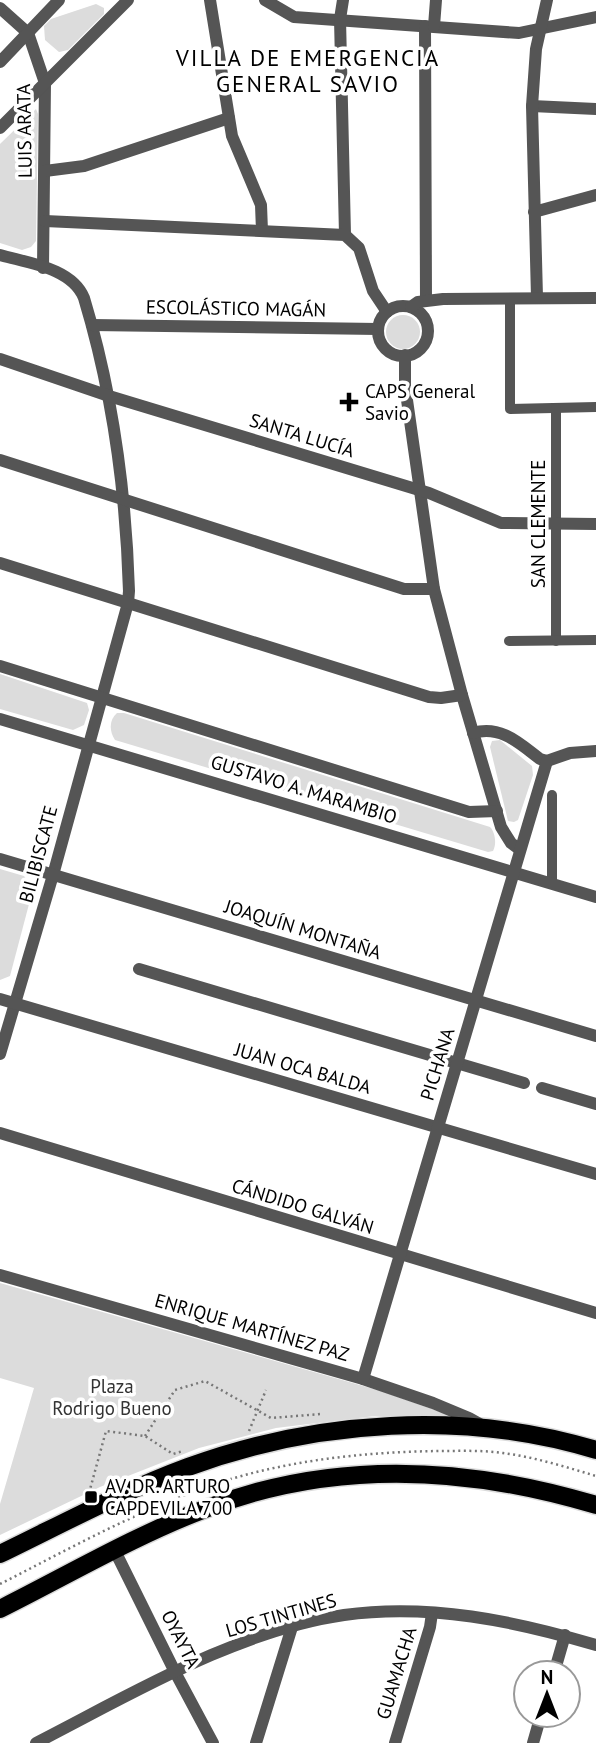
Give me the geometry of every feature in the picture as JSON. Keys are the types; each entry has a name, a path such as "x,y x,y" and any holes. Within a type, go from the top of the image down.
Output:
{"main road":[{"path":"0,1554 141,1486 248,1448 275,1443 397,1426 488,1429 538,1435 596,1450"},
{"path":"0,1609 206,1508 293,1483 339,1476 427,1473 466,1476 538,1488 596,1505"}],"street":[{"path":"0,62 59,0"},
{"path":"0,128 128,0"},
{"path":"210,0 229,118 238,152 261,205 262,231"},
{"path":"265,0 294,17 519,33 596,17"},
{"path":"342,0 340,19 345,235"},
{"path":"426,300 430,26 436,0"},
{"path":"537,298 531,106 536,49 547,0"},
{"name":"LUIS ARATA","path":"0,8 28,33 45,83 43,268"},
{"path":"531,106 596,108"},
{"path":"45,171 83,166 229,118"},
{"path":"534,212 596,195"},
{"path":"45,220 345,235 359,248 373,291 387,312"},
{"name":"BILIBISCATE","path":"0,255 43,268 73,280 80,287 109,396 124,498 129,579 128,603 0,1054"},
{"path":"443,299 432,316 423,347 417,352 393,354 381,343 378,329 387,312 395,307 411,307 426,300 443,299 510,298 596,298"},
{"path":"510,298 510,409 596,407"},
{"path":"411,307 424,317 428,332"},
{"name":"ESCOLÁSTICO MAGÁN","path":"92,325 378,329"},
{"path":"405,355 405,386 434,589 503,834 519,849"},
{"name":"SANTA LUCÍA","path":"0,359 109,396 419,491 500,523 596,524"},
{"name":"SAN CLEMENTE","path":"556,408 556,641"},
{"path":"0,460 404,589 434,589"},
{"path":"0,564 429,696 441,698 462,695"},
{"path":"509,641 596,640"},
{"path":"0,666 469,813 497,811"},
{"name":"GUSTAVO A. MARAMBIO","path":"0,719 596,897"},
{"path":"473,733 498,731 547,761 570,753 596,751"},
{"name":"PICHANA","path":"363,1379 547,761"},
{"path":"552,795 552,884"},
{"name":"JOAQUÍN MONTAÑA","path":"0,859 596,1036"},
{"path":"139,969 524,1083"},
{"name":"JUAN OCA BALDA","path":"0,999 596,1174"},
{"path":"542,1088 596,1104"},
{"name":"CÁNDIDO GALVÁN","path":"0,1133 400,1256 596,1313"},
{"name":"ENRIQUE MARTÍNEZ PAZ","path":"0,1275 363,1379 469,1418 488,1429"},
{"name":"OYAYTA","path":"116,1550 175,1672 214,1743"},
{"name":"LOS TINTINES","path":"36,1743 175,1672 263,1636 342,1615 432,1613 469,1616 565,1635 596,1645"},
{"name":"GUAMACHA","path":"395,1743 430,1628 432,1613"},
{"path":"256,1743 292,1628"},
{"path":"558,1659 565,1635"}],"path":[{"path":"145,1436 174,1390 205,1381 271,1419 321,1414"},
{"path":"249,1432 266,1390"},
{"path":"93,1510 88,1500 89,1485 106,1431 145,1436 173,1454 185,1450"}],"green space":[{"path":"96,4 104,8 104,14 68,50 59,52 45,40 44,26 51,19"},
{"path":"36,109 36,241 31,247 22,250 0,243 0,144"},
{"path":"403,315 415,320 420,332 415,344 403,349 391,344 386,332 391,320"},
{"path":"0,674 87,703 89,710 84,725 73,730 0,709"},
{"path":"117,713 490,827 495,838 493,851 488,852 115,740 111,726"},
{"path":"500,740 532,766 533,775 518,820 514,822 508,821 490,747 492,741"},
{"path":"0,869 24,876 33,889 10,976 0,980"},
{"name":"Plaza Rodrigo Bueno","path":"0,1283 381,1391 460,1419 375,1416 276,1428 199,1448 100,1487 0,1535 0,1504 34,1388 0,1378"}],"place":[{"name":"CAPS General Savio","path":"349,402"},
{"name":"AV. DR. ARTURO CAPDEVILA 700","path":"91,1497"}],"district":[{"name":"VILLA DE EMERGENCIA GENERAL SAVIO","path":"308,70"}]}
